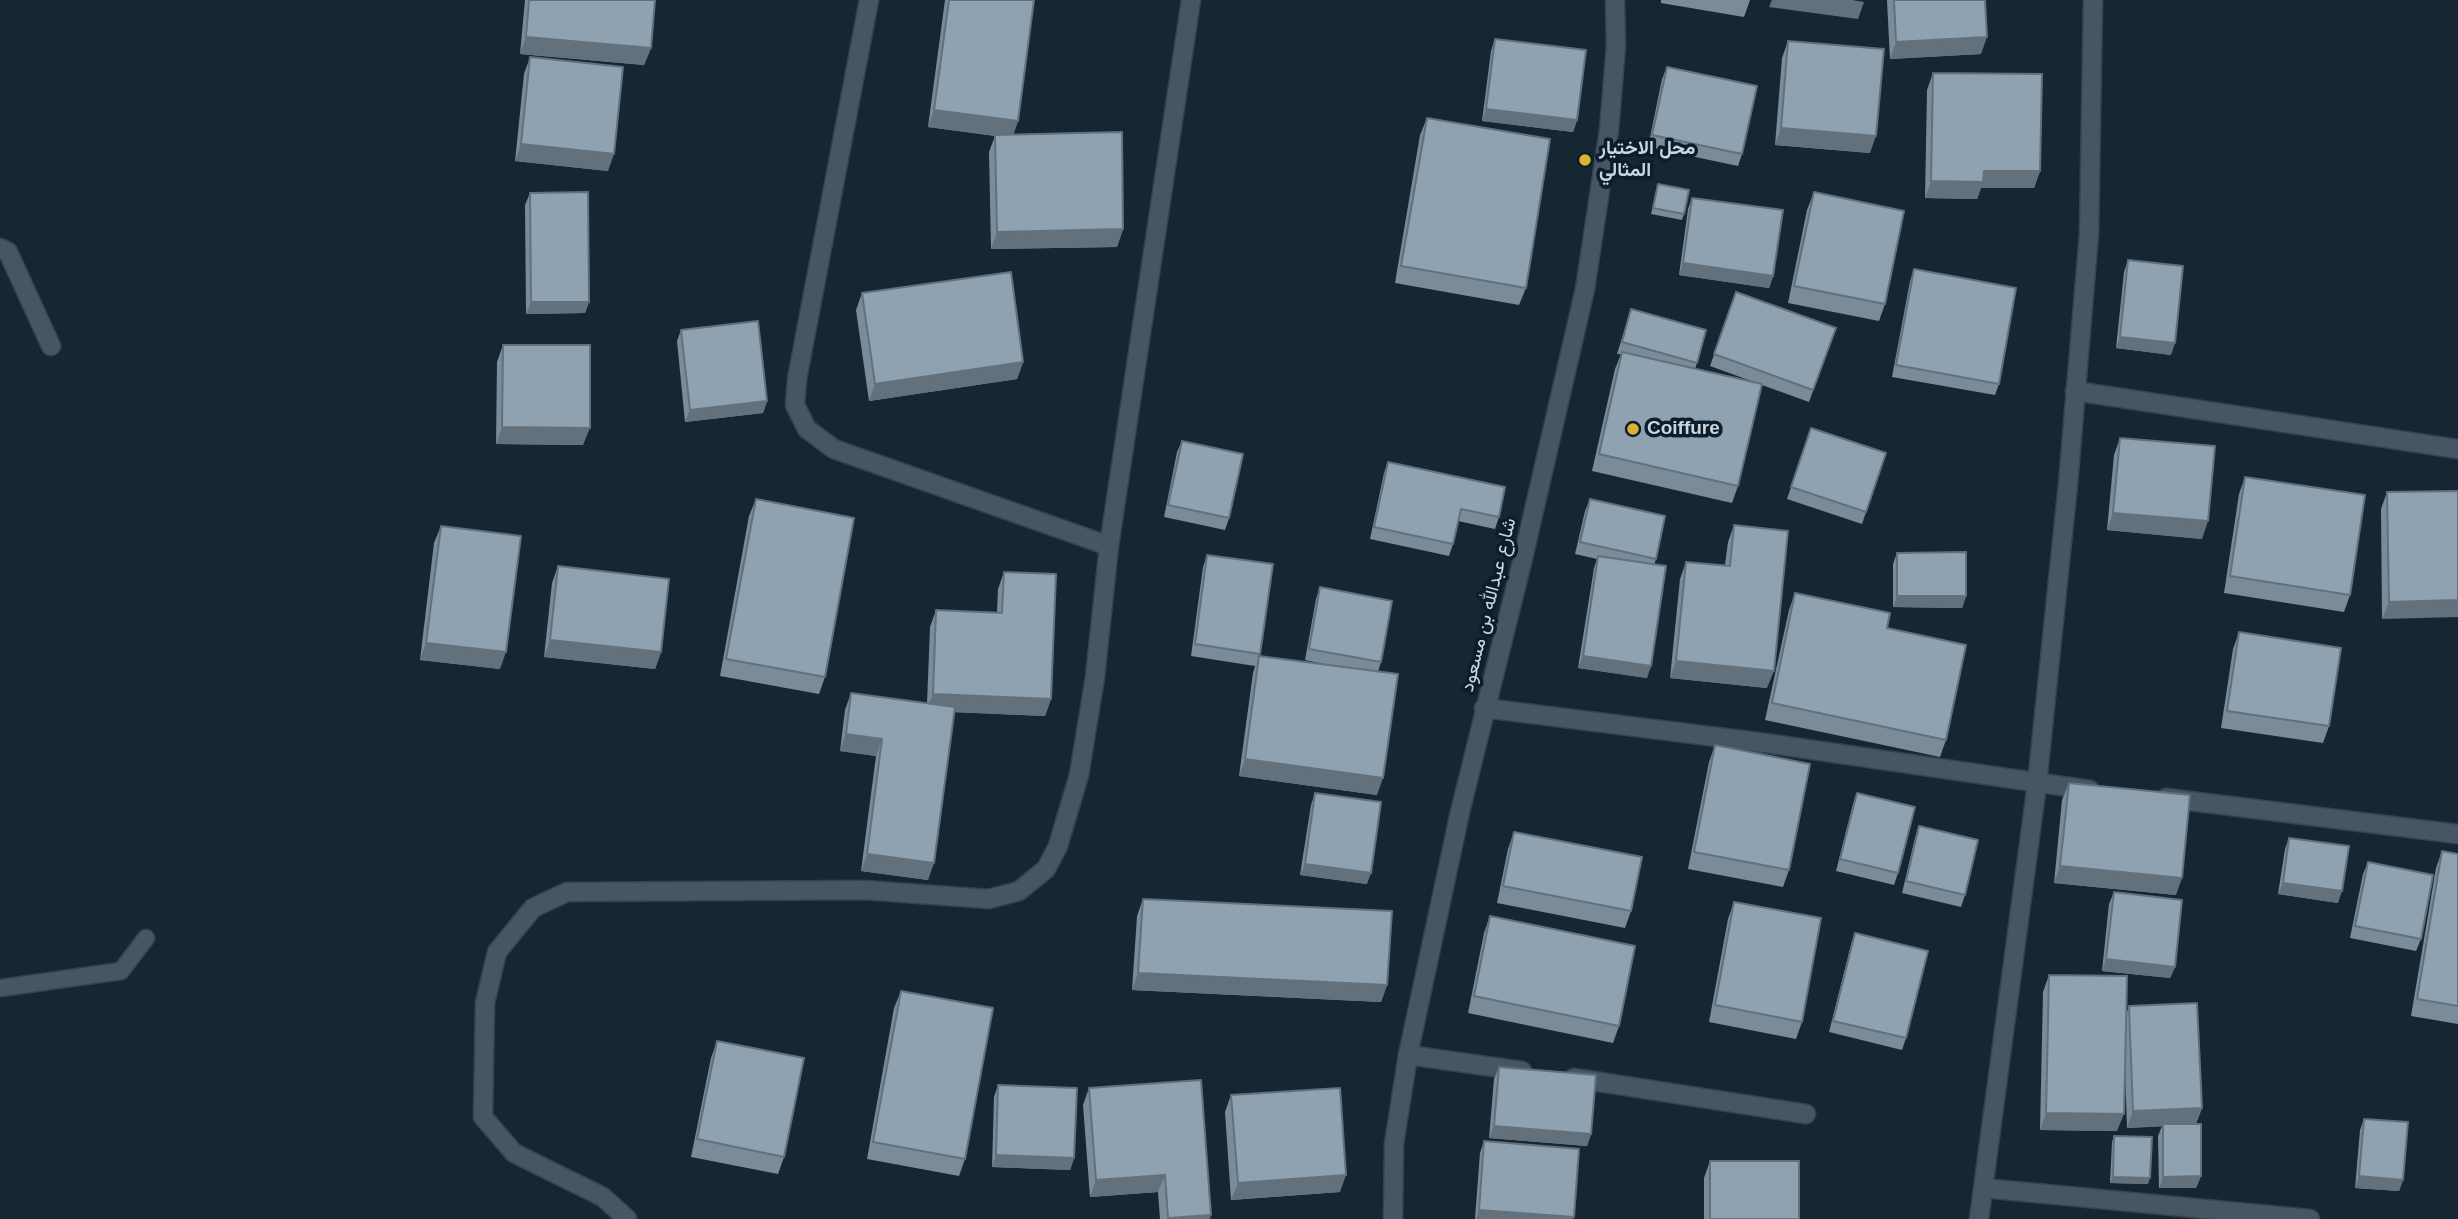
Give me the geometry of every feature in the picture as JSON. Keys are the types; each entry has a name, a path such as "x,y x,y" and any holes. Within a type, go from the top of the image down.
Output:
{"street":[{"path":"869,0 797,379 795,405 807,429 834,449 1109,546"},
{"path":"627,1219 603,1197 514,1153 483,1117 485,1003 497,952 533,908 567,892 864,890 989,899 1019,891 1046,869 1058,846 1079,775 1095,677 1109,546 1191,0"},
{"name":"شارع عبدالله بن مسعود","path":"1392,1219 1394,1144 1408,1055 1484,708 1523,558 1585,289 1609,130 1616,46 1615,0"},
{"path":"1979,1219 2037,784 2075,391 2089,234 2093,0"},
{"path":"0,248 8,252 51,346"},
{"path":"2075,391 2458,449"},
{"path":"1484,708 1765,743 2105,792"},
{"path":"2146,796 2458,834"},
{"path":"1408,1055 1806,1114"},
{"path":"1983,1188 2310,1219"}],"lane":[{"path":"0,988 121,971 146,938"}],"building":[{"path":"529,0 655,0 651,48 526,37"},
{"path":"949,0 1034,0 1018,121 934,110"},
{"path":"1894,0 1985,0 1987,37 1896,42"},
{"path":"1495,39 1586,50 1577,120 1486,109"},
{"path":"1788,41 1884,49 1876,136 1781,128"},
{"path":"530,57 623,67 614,154 521,144"},
{"path":"1667,67 1757,86 1742,154 1652,135"},
{"path":"1933,73 2042,74 2040,171 1984,171 1983,182 1931,181"},
{"path":"1427,118 1550,139 1526,288 1401,266"},
{"path":"1122,132 1123,229 997,232 995,135"},
{"path":"1658,184 1689,190 1684,214 1653,208"},
{"path":"588,192 589,302 531,302 530,193"},
{"path":"1814,192 1904,211 1885,304 1794,286"},
{"path":"1692,198 1783,210 1773,276 1683,263"},
{"path":"2128,260 2183,266 2175,343 2120,337"},
{"path":"1914,269 2016,288 1999,384 1896,365"},
{"path":"1011,272 1023,362 875,384 862,293"},
{"path":"1736,292 1836,328 1813,390 1714,354"},
{"path":"1631,309 1706,330 1697,363 1622,342"},
{"path":"758,321 767,401 690,410 681,330"},
{"path":"503,345 590,345 590,428 502,427"},
{"path":"1622,352 1762,384 1738,486 1599,454"},
{"path":"1811,428 1886,453 1866,512 1791,487"},
{"path":"2120,438 2215,446 2208,521 2113,513"},
{"path":"1182,441 1243,454 1229,518 1168,505"},
{"path":"1388,462 1505,487 1499,517 1461,509 1453,544 1374,527"},
{"path":"2245,477 2365,495 2350,595 2230,576"},
{"path":"2458,491 2458,600 2389,602 2387,492"},
{"path":"756,499 854,518 825,677 726,659"},
{"path":"1590,499 1665,516 1656,559 1580,542"},
{"path":"1734,525 1788,531 1774,671 1676,661 1686,562 1730,566"},
{"path":"441,526 521,536 506,652 426,643"},
{"path":"1966,552 1966,596 1897,596 1897,553"},
{"path":"1207,555 1273,564 1260,654 1195,644"},
{"path":"1598,556 1666,566 1651,666 1583,656"},
{"path":"558,566 669,579 661,652 550,640"},
{"path":"1004,572 1056,574 1051,699 933,694 936,610 1002,613"},
{"path":"1320,587 1392,601 1381,662 1309,649"},
{"path":"1795,593 1890,613 1887,628 1966,645 1946,740 1772,703"},
{"path":"2239,632 2341,648 2329,726 2227,711"},
{"path":"1259,656 1398,674 1383,778 1245,759"},
{"path":"851,693 955,707 934,863 867,854 882,739 846,734"},
{"path":"1715,745 1810,764 1789,870 1694,852"},
{"path":"2069,783 2190,795 2182,878 2060,866"},
{"path":"1315,793 1381,802 1371,873 1305,864"},
{"path":"1857,793 1915,807 1898,873 1840,859"},
{"path":"1919,826 1978,840 1965,895 1906,881"},
{"path":"1514,832 1642,857 1631,911 1503,886"},
{"path":"2289,838 2349,846 2342,891 2283,883"},
{"path":"2442,851 2458,854 2458,1006 2417,999"},
{"path":"2368,862 2433,875 2421,939 2355,926"},
{"path":"2114,892 2182,900 2175,967 2106,959"},
{"path":"1143,899 1392,911 1387,985 1138,973"},
{"path":"1734,902 1821,918 1802,1022 1715,1005"},
{"path":"1490,916 1635,946 1619,1026 1474,996"},
{"path":"1855,933 1928,951 1906,1038 1833,1021"},
{"path":"2049,975 2127,976 2124,1114 2046,1113"},
{"path":"901,991 993,1008 965,1159 873,1142"},
{"path":"2197,1003 2202,1108 2133,1111 2129,1006"},
{"path":"717,1041 804,1058 784,1157 697,1139"},
{"path":"1499,1067 1596,1075 1591,1134 1494,1126"},
{"path":"1201,1080 1211,1215 1168,1218 1165,1175 1096,1180 1089,1088"},
{"path":"998,1085 1077,1088 1074,1158 996,1155"},
{"path":"1340,1088 1346,1175 1238,1183 1231,1095"},
{"path":"2364,1119 2408,1122 2403,1180 2359,1176"},
{"path":"2163,1124 2201,1124 2201,1176 2163,1177"},
{"path":"2114,1136 2152,1137 2150,1178 2113,1177"},
{"path":"1484,1141 1579,1149 1574,1217 1479,1210"},
{"path":"1710,1161 1799,1161 1799,1219 1710,1219"}],"place":[{"name":"محل الاختيار المثالي","path":"1585,160"},
{"name":"Coiffure","path":"1633,429"}]}
